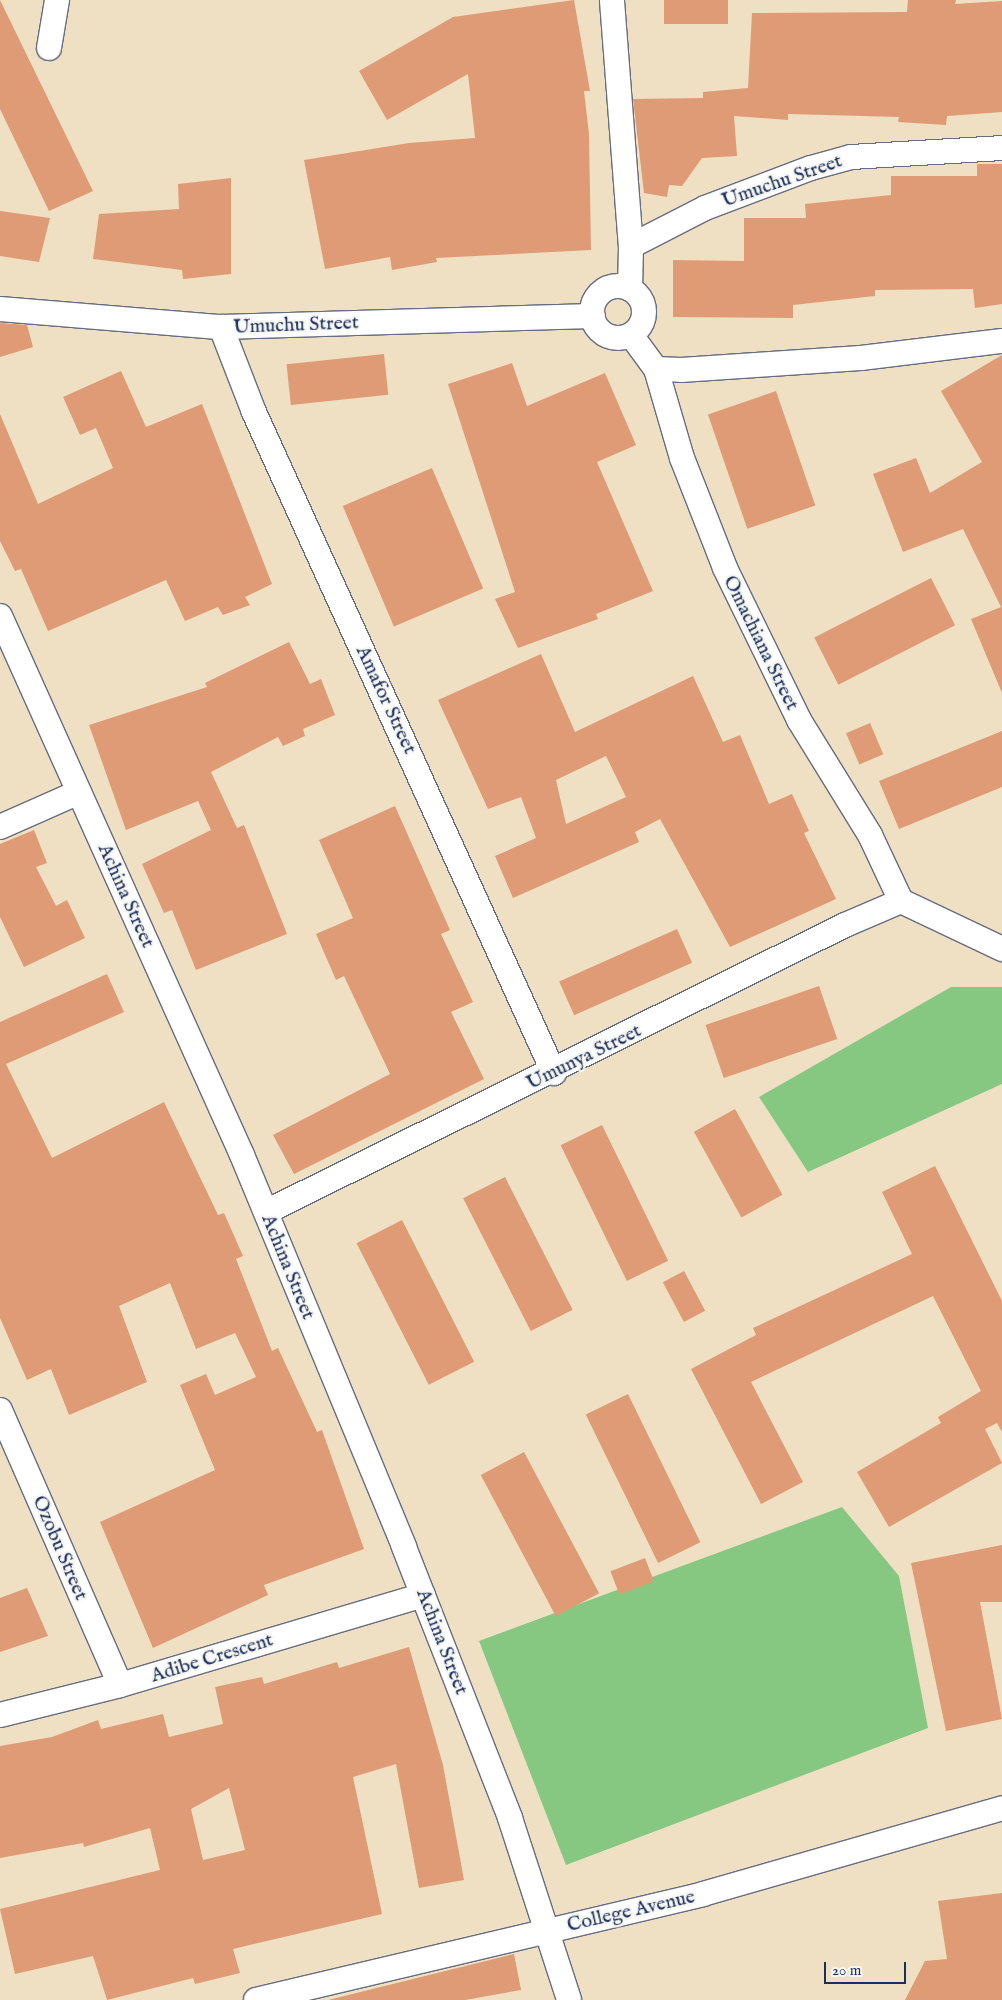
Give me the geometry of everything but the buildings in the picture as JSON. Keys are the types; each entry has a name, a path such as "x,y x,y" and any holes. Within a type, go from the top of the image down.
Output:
{"street":[{"path":"49,48 57,0"},
{"path":"612,1 631,246 630,289"},
{"name":"Umuchu Street","path":"631,246 705,208 811,168 851,157 1002,148"},
{"path":"615,286 630,289 641,299 644,314 631,335 618,338 604,334 593,316 601,293 615,286"},
{"name":"Umuchu Street","path":"0,309 221,327 593,316"},
{"name":"Amafor Street","path":"221,327 254,412 554,1073"},
{"path":"631,335 656,368 714,370 1002,341"},
{"name":"Omachiana Street","path":"656,368 682,458 725,568 799,720 870,835 901,901"},
{"name":"Achina Street","path":"0,616 266,1212 423,1595 510,1818 568,2000"},
{"path":"0,827 79,792"},
{"path":"901,901 1002,949"},
{"name":"Umunya Street","path":"266,1212 554,1073 844,925 901,901"},
{"name":"Ozobu Street","path":"0,1410 120,1685"},
{"name":"Adibe Crescent","path":"0,1715 120,1685 423,1595"},
{"name":"College Avenue","path":"256,2000 703,1894 1002,1808"}],"green space":[{"path":"951,987 1002,987 1002,1084 808,1172 759,1097"},
{"path":"842,1507 899,1576 928,1728 566,1865 479,1641"}]}
